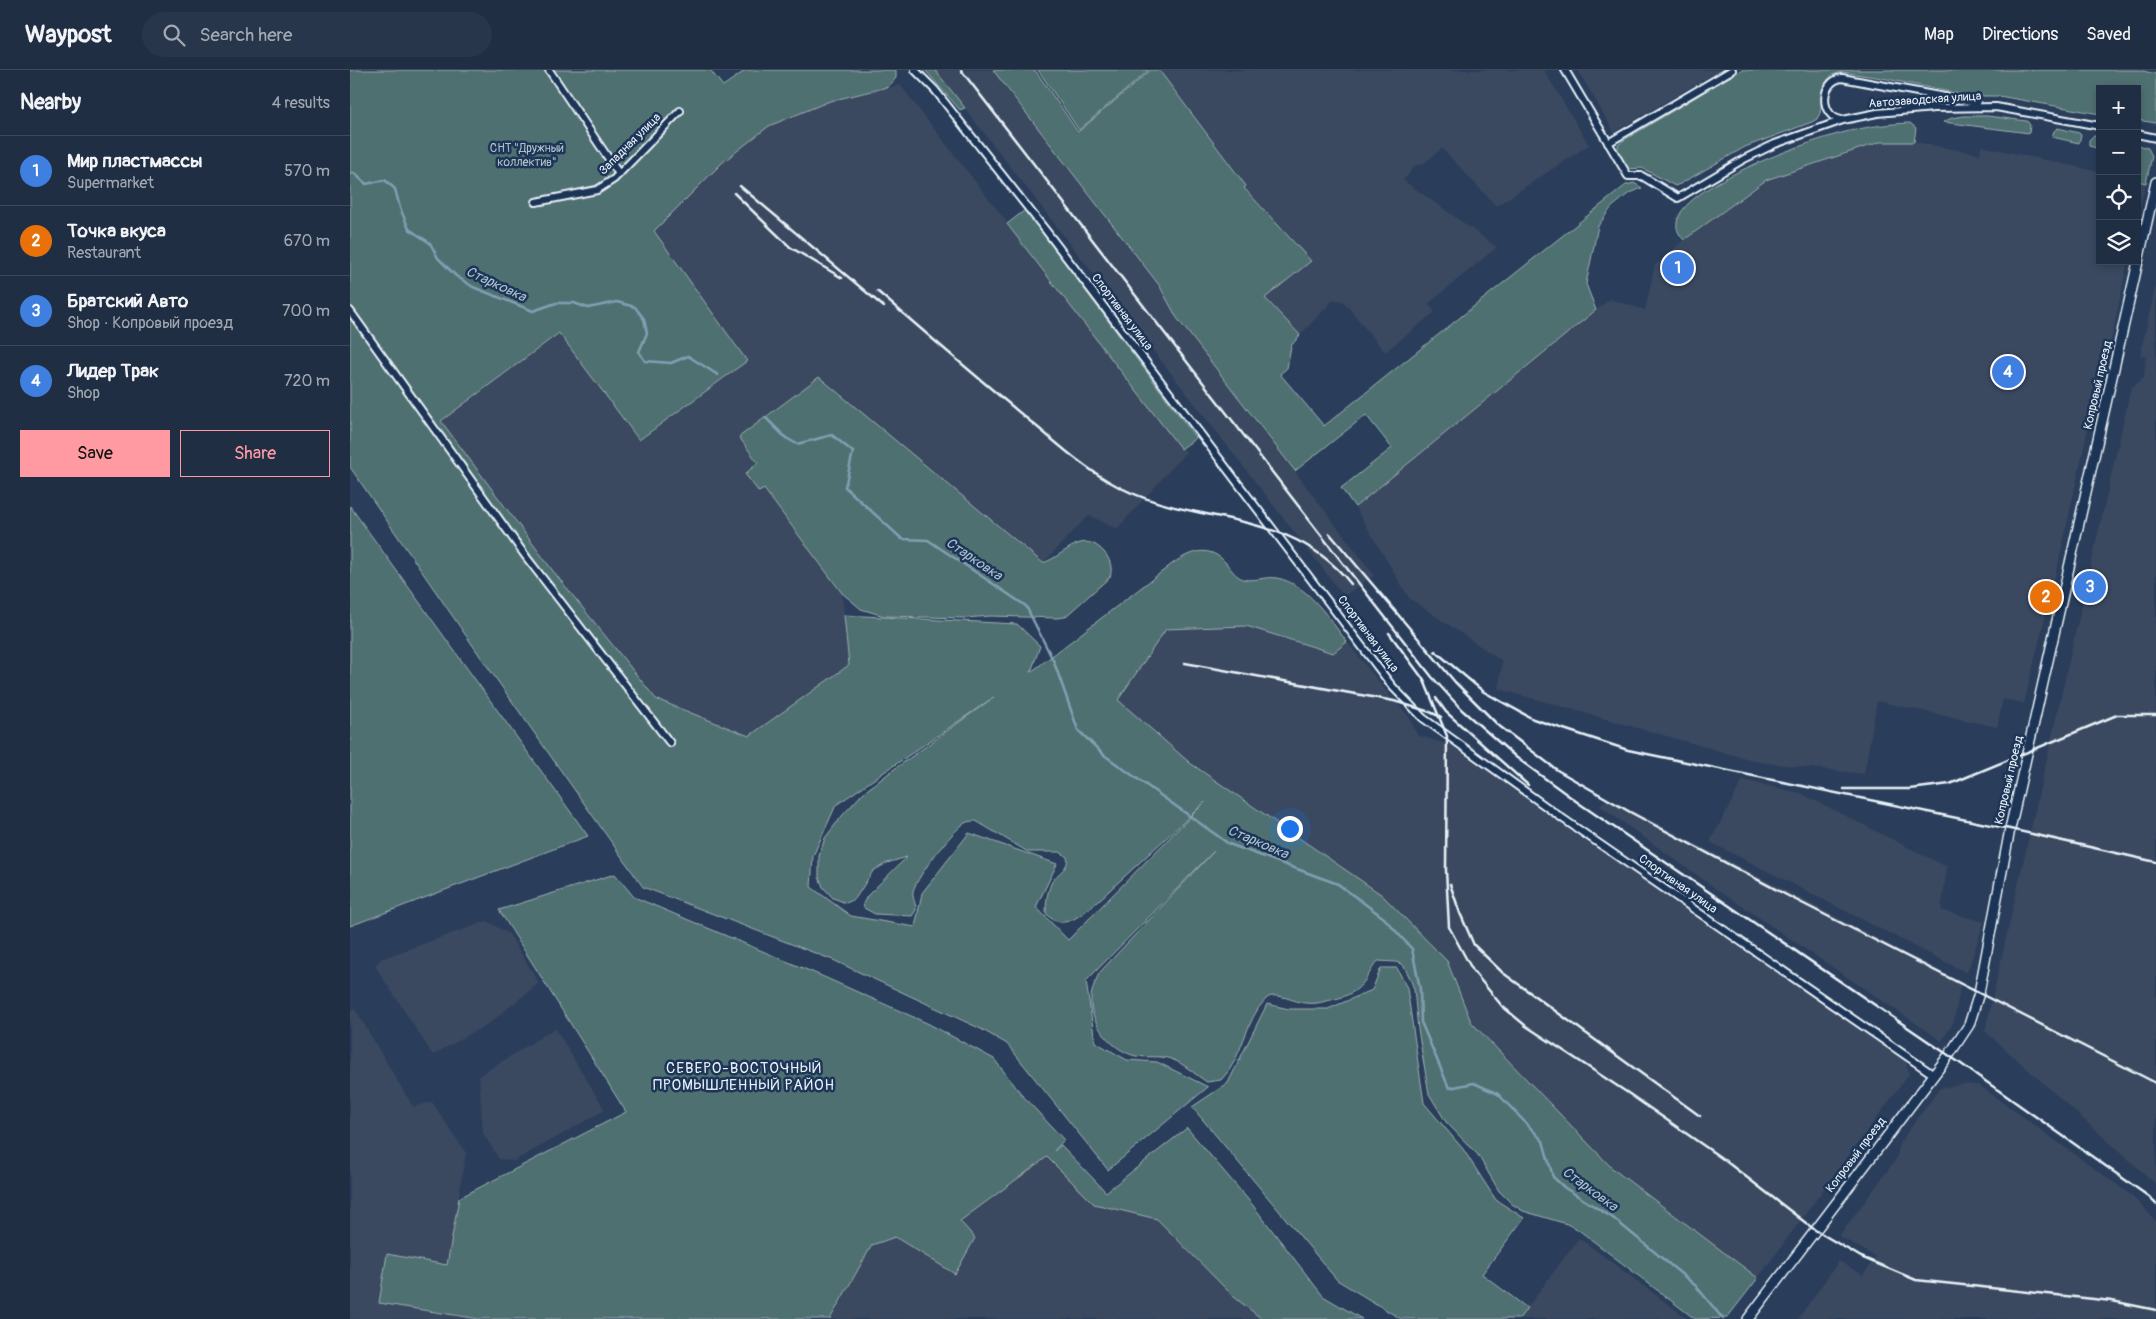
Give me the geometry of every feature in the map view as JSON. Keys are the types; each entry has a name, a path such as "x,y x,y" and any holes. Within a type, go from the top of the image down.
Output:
{"main road":[{"name":"Копровый проезд","path":"1748,1319 1970,1025 1979,993 2013,819 2156,182"}],"street":[{"path":"549,70 619,174"},
{"name":"Спортивная улица","path":"915,70 935,90 1035,217 1392,686 1423,718 1562,818 1934,1075"},
{"path":"1565,70 1608,142 1732,70"},
{"path":"1843,120 1836,119 1831,115 1825,104 1826,90 1835,79 1842,78 1996,107"},
{"name":"Автозаводская улица","path":"1608,142 1628,176 1642,176 1678,198 1711,177 1767,148 1806,132 1843,120 1877,113 1934,108 1996,107 2096,125"},
{"name":"Западная улица","path":"536,202 597,190 619,174 680,111"},
{"path":"2141,135 2156,138"},
{"path":"350,311 527,558 670,743"}],"shaded area":[{"path":"935,70 993,70 1159,285 1177,318 1374,575 1344,596"},
{"path":"1159,70 1544,70 1589,145 1496,206 1442,148 1423,164 1414,166 1403,180 1497,247 1428,304 1435,312 1385,352 1343,301 1333,300 1300,335 1264,298 1311,261 1244,187 1246,185"},
{"path":"1578,70 1720,70 1614,132"},
{"path":"900,85 1186,452 1117,529 1089,515 1043,563 819,378 739,437 758,464 764,489 842,593 849,665 749,736 656,699 553,571 441,421 560,333 639,440 747,361 654,231 726,159 769,126 830,101"},
{"path":"1880,142 1914,142 1980,154 1981,146 2096,171 2096,265 2127,265 2111,340 2101,369 2060,556 2024,703 2003,699 1997,727 1877,701 1864,774 1759,762 1499,689 1502,661 1409,598 1355,507 1610,299 1645,310 1655,265 1684,240 1766,180"},
{"path":"2141,182 2146,183 2141,204"},
{"path":"2156,285 2156,1184 1985,1031 2131,388 2144,378 2146,356 2140,355"},
{"path":"1246,626 1333,653 1347,642 1409,717 1417,735 1456,747 1555,818 1905,1059 1909,1074 1758,1278 1613,1169 1471,1022 1447,961 1256,808 1190,763 1117,700 1166,629"},
{"path":"1743,780 1800,793 1947,867 1941,910 1984,922 1967,973 1710,842"},
{"path":"1608,798 1961,982 1954,1021 1942,1041 1715,888 1600,806"},
{"path":"487,921 509,934 539,983 491,1022 433,1055 375,966 381,959"},
{"path":"355,1009 413,1107 432,1102 466,1153 447,1265 379,1303 479,1319 350,1319 350,1011"},
{"path":"555,1028 605,1110 514,1161 499,1159 483,1133 479,1076"},
{"path":"1966,1084 1980,1086 2131,1195 2156,1221 2156,1319 1798,1319 1839,1261 1863,1275 1876,1257 1839,1236 1897,1158 1899,1144 1940,1088"},
{"path":"1047,1157 1094,1204 1157,1219 1234,1297 1262,1319 830,1319 872,1245 895,1236 955,1274 959,1221"},
{"path":"1579,1238 1688,1319 1519,1319"}],"green space":[{"name":"СНТ \"Дружный коллектив\"","path":"350,70 710,70 723,86 746,70 896,70 896,78 888,87 830,101 769,126 723,162 654,231 747,361 639,440 559,333 441,421 553,571 656,699 749,736 849,665 844,615 1017,624 1040,646 1031,672 1172,564 1193,553 1213,553 1220,557 1235,574 1243,579 1277,578 1298,587 1317,604 1347,642 1333,653 1246,626 1166,629 1118,700 1190,763 1382,895 1447,961 1471,1022 1613,1169 1758,1278 1727,1318 1695,1319 1580,1231 1567,1224 1523,1211 1512,1204 1499,1191 1478,1155 1446,1122 1429,1094 1418,1029 1414,989 1403,965 1396,962 1378,961 1355,991 1338,998 1311,1003 1280,996 1266,999 1253,1017 1234,1061 1221,1080 1207,1082 1185,1066 1171,1059 1136,1056 1119,1049 1105,1036 1092,1012 1091,995 1099,973 1214,851 1086,981 1095,1042 1127,1060 1157,1062 1208,1087 1108,1170 1007,1044 981,1029 833,960 643,887 480,656 350,467","holes":["994,697 863,793 841,817 825,838 819,856 819,877 823,887 833,898 846,903 855,899 873,871 887,863 907,857 867,896 863,904 864,908 875,914 912,916 916,910 913,891 928,865 959,828 966,822 976,821 1028,852 1060,852 1067,857 1066,865 1053,880 1050,887 1046,913 1052,919 1059,922 1072,920 1097,902 1205,802 1068,940 1036,907 1057,864 969,833 922,893 915,927 851,916 811,887 813,856 836,805"]},
{"path":"925,70 935,70 965,108 960,110"},
{"path":"993,70 1035,70 1078,132 1151,70 1159,70 1246,186 1244,188 1311,261 1265,298 1300,335 1291,346 1287,368 1280,374 1324,426 1626,185 1634,183 1642,188 1628,194 1611,208 1598,226 1586,284 1596,310 1355,507 1341,488 1392,448 1366,415 1295,471 1177,318 1159,285"},
{"path":"1038,70 1149,70 1079,130"},
{"path":"1741,70 2139,70 2156,74 2156,123 2141,121 2141,85 2096,85 2096,113 1999,96 1969,96 1882,78 1842,72 1832,75 1827,81 1817,119 1745,147 1675,186 1642,168 1628,169 1618,152 1618,145"},
{"path":"1964,116 1987,116 2027,121 2030,125 2029,133 1943,122"},
{"path":"1910,123 1916,128 1914,142 1880,142 1766,180 1684,240 1677,224 1685,207 1704,191 1731,175 1761,161 1831,136 1870,127"},
{"path":"2058,128 2079,133 2081,135 2079,143 2052,137 2054,131"},
{"path":"2093,136 2096,136 2096,148 2089,146 2089,140"},
{"path":"2141,146 2148,148 2152,156 2146,183 2141,182"},
{"path":"1025,210 1196,438 1181,449 1007,224"},
{"path":"819,377 1043,563 1074,546 1088,542 1096,545 1106,555 1111,567 1110,577 1065,617 991,616 965,618 884,616 861,609 842,593 764,489 759,492 745,474 758,463 739,437"},
{"path":"350,506 588,836 350,926"},
{"path":"615,874 634,897 824,977 929,1024 994,1059 1023,1096 1064,1140 1054,1151 1061,1145 1106,1192 1187,1128 1251,1203 1323,1296 1362,1319 1262,1319 1234,1297 1157,1219 1094,1204 1047,1157 960,1221 975,1238 955,1274 895,1237 872,1245 830,1319 479,1319 379,1303 387,1254 447,1265 459,1198 626,1112 499,910"},
{"path":"1381,968 1397,968 1407,988 1424,1103 1463,1149 1496,1200 1524,1218 1482,1274 1527,1308 1519,1319 1401,1319 1337,1280 1192,1107 1228,1083 1267,1004 1289,1009 1328,1009 1372,990"}],"waterway":[{"name":"Старковка","path":"350,173 354,173 366,184 385,180 395,189 400,208 409,229 430,243 438,258 456,276 473,287 533,311 556,303 574,303 588,308 617,302 635,307 644,319 647,333 639,352 645,361 671,363 688,356 718,375"},
{"name":"Старковка","path":"765,417 786,438 797,444 832,435 853,452 845,487 902,539 928,540 1026,606 1054,662 1078,730 1104,755 1229,844 1338,884 1384,918 1412,949 1420,989 1421,1022 1449,1088 1474,1083 1498,1094 1543,1141 1553,1177 1565,1188 1613,1218 1696,1286 1723,1319"}],"railway":[{"path":"961,70 1432,677 1462,710 1517,758 1580,804 1957,1061 2148,1196 2156,1204"},
{"path":"740,186 884,307"},
{"path":"734,193 790,247 842,278"},
{"path":"877,291 1071,455 1098,475 1139,496 1171,506 1267,528 1297,540 1325,558 1351,584"},
{"path":"1330,534 1455,682 1498,725 1557,770 1630,812 1794,899 2156,1083"},
{"path":"1389,633 1426,683"},
{"path":"1435,651 1484,692 1533,719 1628,750 2010,829 2156,862"},
{"path":"1185,663 1394,701 1441,717"},
{"path":"1423,678 1447,736 1446,870 1449,927 1473,971 1502,1006 1526,1026 1628,1093 1723,1159 1815,1230 1861,1257 1916,1280 2112,1301 2156,1310"},
{"path":"1436,698 1446,712 1528,785"},
{"path":"1844,789 1910,789 1950,784 2117,715 2156,715"},
{"path":"1450,884 1474,945 1503,973 1700,1116"}],"place":[{"name":"Мир пластмассы","path":"1678,268"},
{"name":"Лидер Трак","path":"2008,372"},
{"name":"Братский Авто","path":"2090,587"},
{"name":"Точка вкуса","path":"2046,597"}],"district":[{"name":"СЕВЕРО-ВОСТОЧНЫЙ ПРОМЫШЛЕННЫЙ РАЙОН","path":"744,1076"}]}
